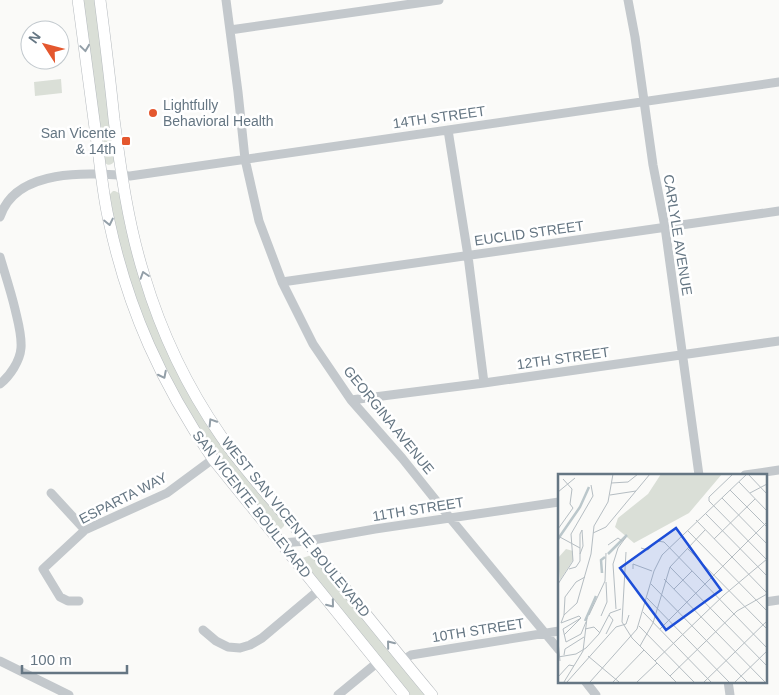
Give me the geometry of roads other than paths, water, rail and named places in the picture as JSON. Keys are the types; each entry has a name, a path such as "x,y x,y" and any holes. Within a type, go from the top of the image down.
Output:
{"main road":[{"name":"SAN VICENTE BOULEVARD","path":"78,0 108,219 116,254 139,323 152,354 190,426 213,459 404,695"},
{"name":"WEST SAN VICENTE BOULEVARD","path":"100,0 121,175 129,222 144,276 158,316 182,371 220,435 432,695"}],"street":[{"name":"GEORGINA AVENUE","path":"226,0 245,158 259,221 282,282 313,344 351,400 402,458 558,649"},
{"path":"230,30 439,0"},
{"name":"CARLYLE AVENUE","path":"628,0 653,165 665,227 699,474"},
{"name":"14TH STREET","path":"0,217 12,196 21,189 46,178 93,174 130,176 779,82"},
{"path":"448,130 468,256 484,383"},
{"name":"EUCLID STREET","path":"282,282 779,211"},
{"path":"0,257 20,329 21,349 13,369 0,384"},
{"name":"12TH STREET","path":"351,400 484,383 779,340"},
{"name":"ESPARTA WAY","path":"79,601 68,601 60,597 43,569 86,530 167,493 213,459"},
{"path":"752,474 779,470"},
{"path":"51,493 86,530"},
{"name":"11TH STREET","path":"281,544 558,502"},
{"path":"203,630 216,641 228,647 240,648 250,646 319,590"},
{"path":"766,602 779,600"},
{"name":"10TH STREET","path":"402,660 411,655 558,632"},
{"path":"0,661 69,695"},
{"path":"338,695 378,662"},
{"path":"586,682 596,695"},
{"path":"728,682 730,695"}],"place":[{"name":"Lightfully Behavioral Health","path":"153,113"},
{"name":"San Vicente & 14th","path":"126,141"}]}
